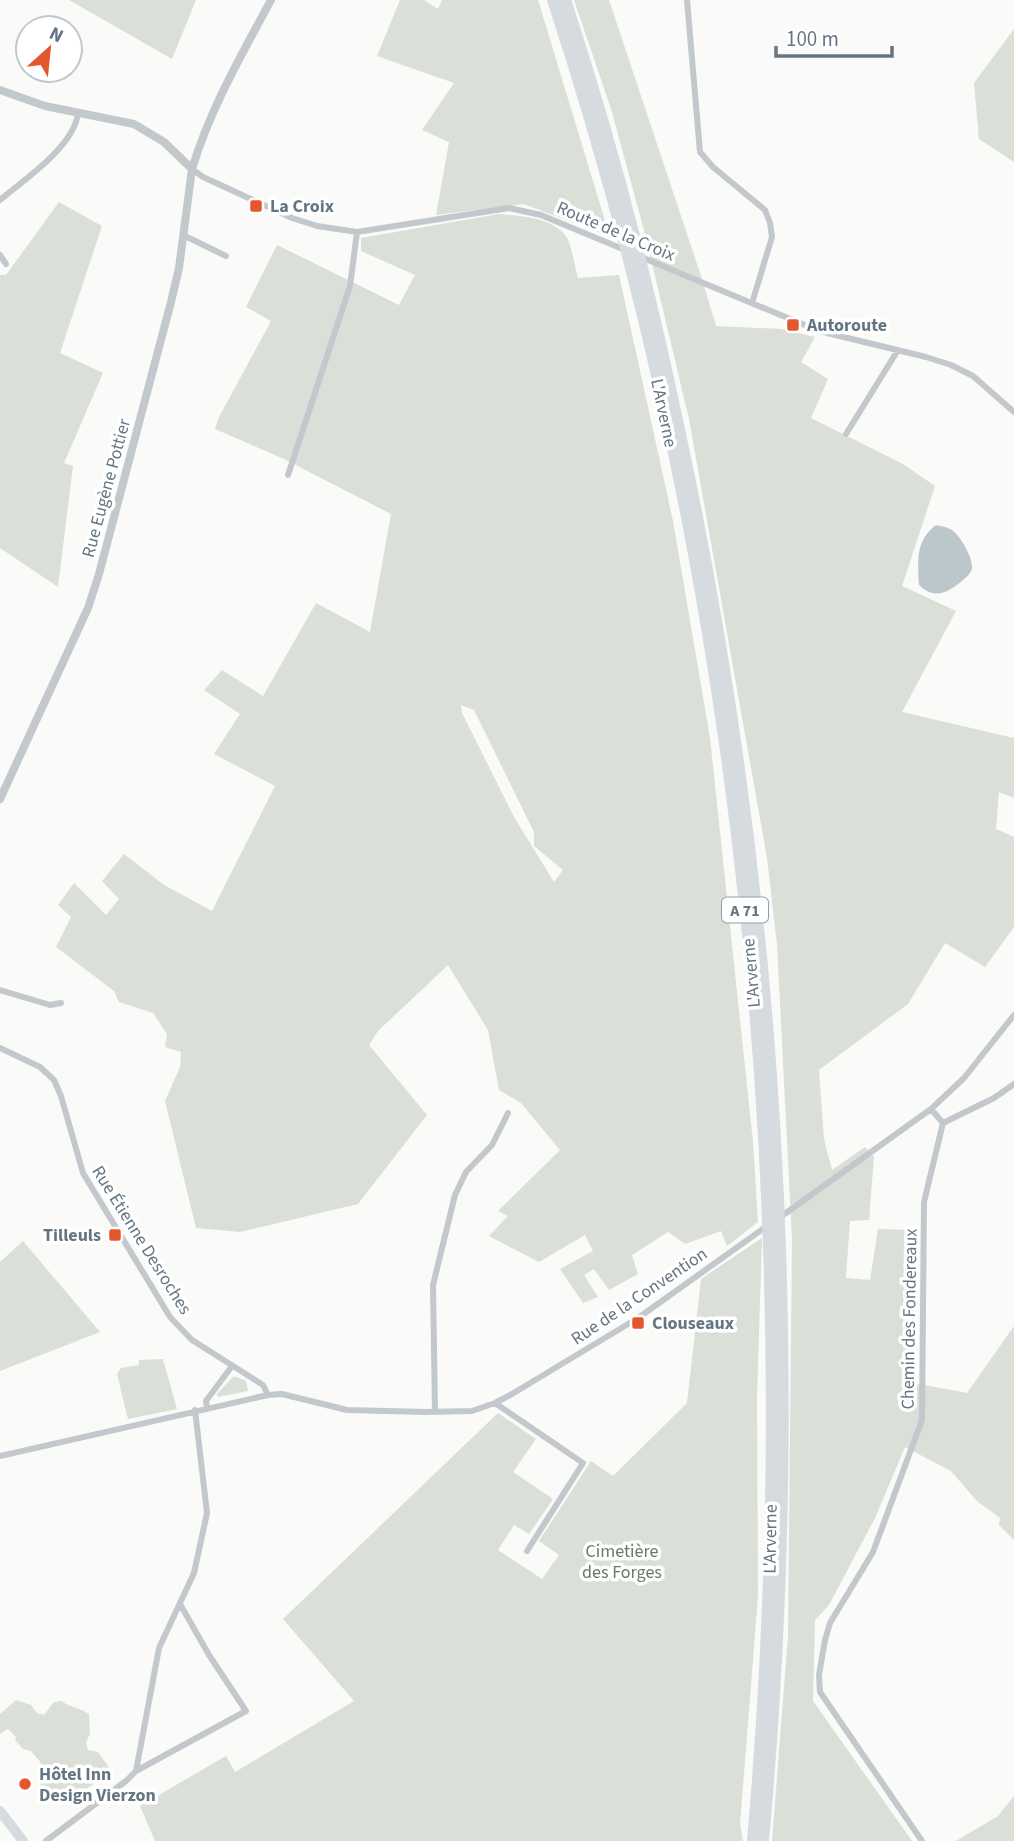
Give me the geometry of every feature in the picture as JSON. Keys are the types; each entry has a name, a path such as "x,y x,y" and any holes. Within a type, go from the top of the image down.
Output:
{"highway":[{"name":"L'Arverne","path":"553,0 610,191 653,362 671,447 719,704 747,926 760,1066 772,1396 767,1632 753,1841"},
{"name":"L'Arverne","path":"565,0 621,188 683,446 720,638 755,891 775,1126 783,1350 783,1489 778,1639 763,1841"}],"main road":[{"path":"0,1811 23,1841"}],"street":[{"name":"Rue Eugène Pottier","path":"0,799 88,608 171,302 192,169 225,87 271,0"},
{"path":"687,0 700,152 713,167 765,210 770,223 772,237 752,303"},
{"path":"1,91 45,106 134,124 174,150 192,169"},
{"path":"0,200 45,163 70,134 78,114"},
{"name":"Route de la Croix","path":"192,169 203,177 292,218 317,226 357,232 509,208 541,215 819,331 951,365 973,376 1014,411"},
{"path":"288,475 350,286 357,232"},
{"path":"183,235 226,256"},
{"path":"0,255 6,264"},
{"path":"846,434 898,350"},
{"path":"0,990 50,1005 61,1003"},
{"name":"Rue de la Convention","path":"0,1456 268,1395 289,1395 348,1410 472,1411 495,1403 638,1318 931,1109 964,1078 1014,1015"},
{"name":"Rue Étienne Desroches","path":"0,1048 40,1067 54,1080 83,1173 170,1317 192,1340 263,1385 268,1395"},
{"path":"931,1109 943,1123 995,1098 1014,1084"},
{"path":"435,1412 433,1285 455,1195 466,1172 492,1145 508,1113"},
{"name":"Chemin des Fondereaux","path":"922,1841 820,1692 819,1675 830,1623 873,1552 922,1420 924,1202 943,1123"},
{"path":"206,1408 206,1401 232,1366"},
{"path":"495,1403 583,1463 527,1551"},
{"path":"136,1771 159,1648 194,1573 207,1513 195,1410"},
{"path":"46,1841 136,1771 246,1711 180,1604"}],"green space":[{"path":"69,0 196,0 172,59"},
{"path":"400,0 424,0 438,9 442,0 538,0 610,237 524,204 436,215 449,142 422,130 454,83 377,56"},
{"path":"574,0 609,0 716,326 781,329 815,337 801,362 828,379 811,418 903,464 935,486 902,586 956,611 902,712 1014,738 1014,798 999,792 996,829 1014,837 1014,927 985,967 945,943 908,1004 819,1070 824,1139 832,1170 865,1147 874,1157 869,1220 850,1221 846,1278 870,1280 878,1229 914,1230 909,1382 967,1393 1014,1326 1014,1540 999,1525 1000,1518 977,1501 951,1471 905,1447 875,1518 829,1605 815,1620 813,1701 912,1841 772,1841 788,1636 792,1239 777,944 767,858 689,419 645,234 612,112"},
{"path":"1014,29 1014,162 979,139 974,83"},
{"path":"59,202 102,226 60,353 103,373 64,463 73,466 58,587 0,548 0,275 6,275"},
{"path":"499,214 525,217 544,221 566,236 578,278 619,275 673,521 710,738 753,1142 758,1222 727,1246 721,1231 685,1244 668,1232 632,1255 638,1274 609,1290 594,1269 584,1275 598,1297 583,1303 560,1269 593,1251 585,1235 539,1262 489,1236 508,1216 498,1211 560,1150 521,1103 499,1090 488,1030 448,965 378,1031 369,1045 427,1115 358,1204 240,1232 196,1228 165,1101 180,1067 181,1052 165,1047 167,1034 153,1013 119,1002 114,991 56,947 71,917 58,905 74,883 106,915 119,899 102,881 124,854 164,885 212,911 275,786 214,754 240,714 204,690 222,670 263,696 316,603 370,632 391,514 284,459 215,429 271,321 246,307 277,245 399,305 415,275 361,251 361,238","holes":["461,705 474,710 534,832 534,846 563,870 554,882 514,817 462,713"]},
{"name":"Cimetière des Forges","path":"762,1238 757,1398 758,1596 740,1824 743,1841 155,1841 140,1806 226,1756 235,1772 354,1701 283,1619 498,1413 536,1439 513,1472 553,1499 529,1534 514,1525 498,1550 542,1579 559,1555 539,1541 591,1461 613,1476 687,1403 701,1279"},
{"path":"23,1241 100,1332 0,1371 0,1262"},
{"path":"163,1359 177,1409 128,1419 117,1374 121,1368 139,1365 139,1360"},
{"path":"234,1376 246,1381 248,1391 218,1397 217,1394"},
{"path":"16,1700 31,1705 37,1713 44,1715 54,1702 61,1701 89,1714 90,1734 86,1742 88,1750 98,1752 114,1775 99,1778 67,1799 59,1794 53,1795 41,1787 41,1763 31,1751 23,1749 8,1729 0,1734 0,1714"},
{"path":"1014,1796 1014,1841 956,1841 998,1816"}],"shaded area":[{"path":"936,525 950,529 959,537 972,564 968,575 957,585 941,593 930,592 919,585 919,552 924,538"}],"place":[{"name":"La Croix","path":"256,206"},
{"name":"Autoroute","path":"793,325"},
{"name":"Tilleuls","path":"115,1235"},
{"name":"Clouseaux","path":"638,1323"},
{"name":"Hôtel Inn Design Vierzon","path":"25,1784"}]}
